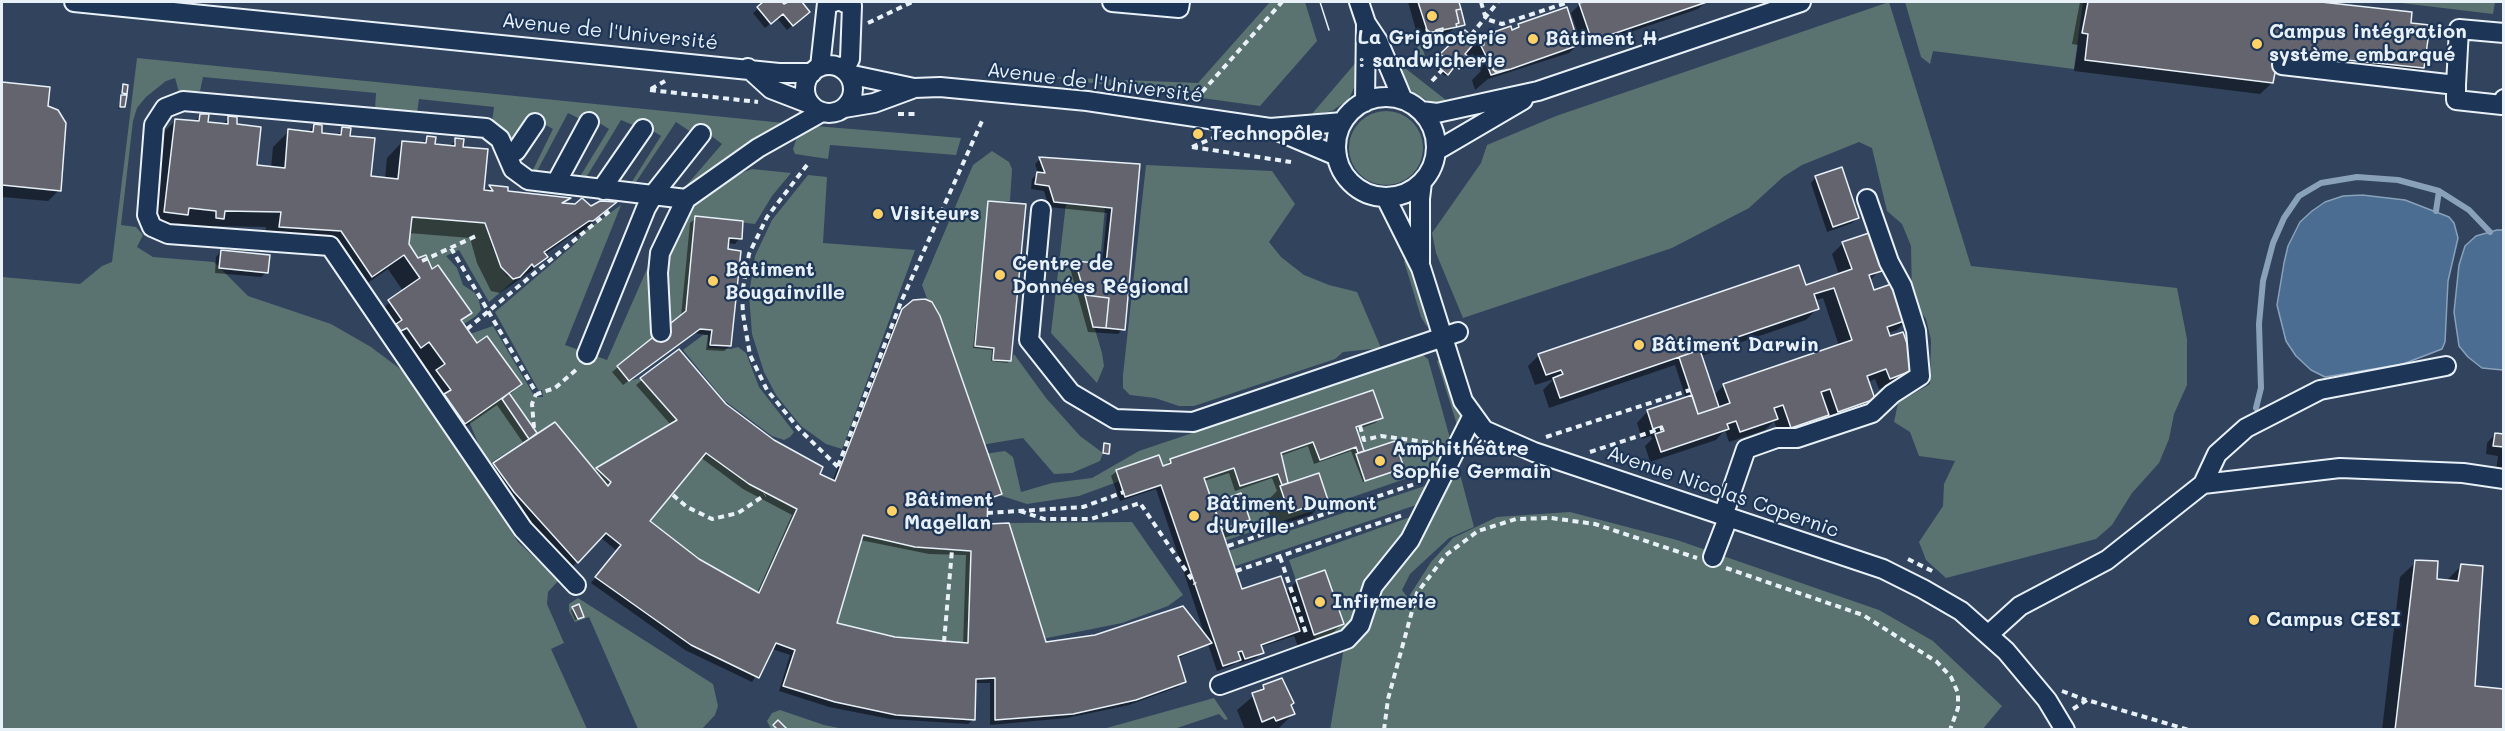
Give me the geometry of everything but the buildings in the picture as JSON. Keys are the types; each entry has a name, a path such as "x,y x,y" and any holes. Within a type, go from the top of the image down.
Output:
{"street":[{"name":"Avenue de l'Université","path":"74,2 748,68 779,73 816,70"},
{"path":"816,108 805,91 816,70 827,3 834,2"},
{"path":"843,2 852,6 850,58 846,72"},
{"path":"1112,2 1179,8 1180,2"},
{"path":"1359,2 1365,23 1365,102"},
{"path":"1421,111 1446,111 1538,91 1801,2"},
{"path":"1365,23 1378,41 1403,100"},
{"path":"2504,33 2459,28 2456,100 2502,105 2504,99"},
{"path":"2282,65 2456,85"},
{"path":"748,68 771,89 816,108 838,112 844,108 852,95 852,81 846,72 837,66 816,70"},
{"name":"Avenue de l'Université","path":"846,72 914,88 940,87 1087,101 1270,128 1343,122"},
{"name":"Avenue de l'Université","path":"844,108 874,103 914,88"},
{"path":"1436,151 1538,91"},
{"path":"1390,97 1403,100 1421,111 1430,122 1435,136 1436,151 1430,173 1422,182 1400,196 1386,198 1371,195 1358,189 1347,178 1337,156 1338,133 1352,110 1365,102 1390,97"},
{"path":"576,585 523,529 330,246 168,234 152,227 147,215 154,125 165,108 183,101 486,128 500,139 513,169 528,180 686,199"},
{"path":"661,332 658,273 660,253 686,199 816,108"},
{"path":"556,183 589,122"},
{"path":"507,155 516,151 535,123"},
{"name":"Avenue de l'Université","path":"1270,128 1337,156"},
{"path":"604,190 605,184 642,129"},
{"path":"588,354 646,208 701,134"},
{"name":"Avenue Nicolas Copernic","path":"1421,268 1420,199 1422,182"},
{"name":"Avenue Nicolas Copernic","path":"1386,198 1421,268 1450,335 1463,401 1472,417 1484,430 1505,442 1883,569 1961,611 2021,668 2062,724"},
{"path":"1712,560 1746,449 1777,438 1797,438 1872,413 1892,393 1920,376 1916,331 1902,286 1889,262 1867,199"},
{"path":"1041,210 1029,340 1071,393 1115,419 1193,422 1450,335"},
{"path":"1988,635 2020,606 2107,560 2203,484 2217,454 2246,428 2320,390 2446,366"},
{"path":"1220,685 1347,639 1360,626 1373,586 1410,540 1472,417"},
{"path":"2203,484 2340,468 2463,473 2504,479"}],"path":[{"path":"864,26 912,2"},
{"path":"1193,103 1282,2"},
{"path":"1481,2 1486,19"},
{"path":"1472,36 1498,2"},
{"path":"1486,19 1502,24 1569,2"},
{"path":"1432,81 1442,70"},
{"path":"807,165 766,216 749,254 742,294 743,315 750,355 766,390 799,429 839,467 901,302 982,121"},
{"path":"1192,147 1291,162"},
{"path":"467,329 625,200 627,193"},
{"path":"422,261 476,236"},
{"path":"451,248 490,310 537,394"},
{"path":"534,428 532,404 537,394 555,388 574,372 588,354"},
{"path":"1542,438 1690,390"},
{"path":"1360,426 1364,440 1386,436 1457,446"},
{"path":"1586,453 1663,429"},
{"path":"1228,546 1443,475"},
{"path":"987,513 1083,507 1124,492"},
{"path":"673,495 687,507 712,519 738,513 765,495"},
{"path":"1020,511 1044,519 1090,519 1140,503 1195,584"},
{"path":"1236,571 1426,507"},
{"path":"1384,729 1388,699 1417,593 1446,555 1478,531 1516,519 1551,518 1596,524 1712,560 1863,615 1937,662 1951,677 1958,693 1958,708 1950,729"},
{"path":"944,642 952,550"},
{"path":"1281,557 1312,651"},
{"path":"2062,691 2189,729"},
{"path":"2062,724 2087,700"}],"green space":[{"path":"1270,2 1305,2 1317,41 1260,106 1049,77 1198,83"},
{"path":"1889,2 1971,266 2177,288 2187,339 2187,385 2174,414 2169,439 2159,463 2132,493 2112,525 2096,539 1946,578 1926,560 1919,542 1943,506 1944,484 1955,461 1919,456 1910,432 1894,422 1898,403 1930,384 1931,340 1926,319 1912,300 1911,246 1902,224 1887,211 1872,148 1859,142 1802,165 1783,177 1749,208 1672,248 1463,318 1436,253 1432,233 1481,163 1487,145 1556,116"},
{"path":"1905,2 2083,2 2074,69 1933,51 1930,64 1921,57"},
{"path":"2393,2 2495,2 2493,14"},
{"path":"1421,43 1426,60 1434,65 1424,68 1411,56"},
{"path":"1391,57 1451,104 1435,104 1413,93"},
{"path":"137,58 784,123 679,194 722,144 697,125 691,132 676,122 632,188 628,188 661,136 637,121 633,125 621,120 584,181 578,180 609,129 585,114 580,119 568,113 536,173 532,172 553,129 527,115 512,140 492,122 494,107 419,99 417,113 375,109 376,93 203,77 200,91 179,92 175,78 166,81 146,97 137,108 133,121 121,225 136,227 143,235 137,247 153,257 214,262 248,296 331,324 371,347 407,374 518,542 559,580 548,592 547,604 564,643 551,649 587,729 2,729 2,277 80,284 102,266 112,262"},
{"path":"1358,60 1356,83 1349,99 1332,111 1311,115"},
{"path":"1386,111 1400,114 1412,122 1420,134 1423,148 1420,162 1412,174 1400,182 1386,185 1372,182 1360,174 1352,162 1349,148 1352,134 1360,122 1372,114"},
{"path":"815,126 961,138 956,155 830,145 828,159 795,154 793,149 798,134"},
{"path":"992,151 1009,162 1012,169 1010,201 988,202 975,346 994,348 993,360 1011,361 1014,354 1046,398 1080,436 1103,453 1100,461 1072,473 1054,474 1023,438 981,445 922,285 973,165"},
{"path":"1146,165 1272,171 1295,204 1269,242 1281,257 1304,275 1329,285 1357,292 1381,348 1343,352 1335,359 1194,406 1179,406 1155,398 1130,395 1123,388 1123,375"},
{"path":"752,169 791,173 772,196 755,224 695,217 686,311 668,326 664,257 682,215 728,178"},
{"path":"808,175 827,177 823,243 915,250 842,449 826,444 801,426 776,395 764,372 752,334 749,294 755,256 772,220"},
{"path":"1066,203 1105,207 1100,264 1075,262 1102,353 1104,366 1097,383 1051,333"},
{"path":"621,205 565,345 607,360 658,244 651,281 652,339 617,366 629,381 640,378 677,420 596,468 611,482 608,486 553,423 487,465 469,421 522,384 487,336 477,343 470,334 493,326 535,397 543,397 542,390 539,391 495,312 575,244 584,232"},
{"path":"412,217 485,223 492,247 503,270 507,276 517,278 489,302 459,250 446,256 457,268 463,285 475,293 479,301 481,310 464,324 461,320 471,313 438,265 432,269 426,255 418,258 409,244"},
{"path":"1407,258 1426,315 1427,327 1421,317 1404,261"},
{"path":"703,335 708,335 708,348 738,347 746,353 759,387 794,432 790,437 784,440 772,436 725,401 683,350"},
{"path":"1423,355 1428,359 1451,442 1437,468 1204,548 1170,487 1120,481 1079,496 1027,504 999,495 984,454 1005,451 1013,457 1021,492 1052,483 1092,478 1139,451"},
{"path":"1442,360 1462,415 1458,428 1437,361"},
{"path":"706,453 749,484 797,509 759,593 699,559 650,521"},
{"path":"1457,463 1474,527 1449,538 1410,574 1402,590 1408,598 1431,562 1453,538 1497,517 1570,512 1677,540 1879,610 1933,641 2002,706 1982,730 1330,730 1344,647 1357,639 1370,624 1372,604"},
{"path":"1431,484 1422,503 1209,575 1204,559"},
{"path":"1416,515 1351,628 1317,642 1314,635 1343,624 1325,570 1296,580 1289,560"},
{"path":"1132,522 1183,595 1168,606 1122,623 1042,639 1009,523"},
{"path":"863,535 915,547 971,551 968,643 895,637 837,623"},
{"path":"578,598 713,684 718,706 715,715 702,729 638,729 589,617 575,622 569,611 569,604"},
{"path":"1214,698 1228,719 1225,720 1219,714 1174,729 1103,729"},
{"path":"780,710 824,725 844,729 771,729 767,721 772,713"}],"water":[{"path":"2362,195 2405,200 2449,217 2454,223 2458,238 2448,281 2445,342 2442,349 2403,364 2325,377 2311,370 2296,356 2286,341 2277,305 2284,263 2288,246 2300,222 2312,211 2325,202 2343,196"},
{"path":"2504,230 2503,370 2482,368 2468,357 2459,346 2454,312 2459,265 2465,246 2476,236"}],"waterway":[{"path":"2256,408 2261,388 2259,324 2263,281 2273,243 2284,218 2299,196 2321,183 2357,177 2398,180 2439,191 2469,210 2490,232"},
{"path":"2436,211 2439,191"}],"tram line":[{"path":"1320,2 1329,30"}],"place":[{"name":"La Grignoterie : sandwicherie","path":"1432,16"},
{"name":"Bâtiment H","path":"1533,39"},
{"name":"Campus intégration système embarqué","path":"2257,44"},
{"name":"Technopôle","path":"1198,134"},
{"name":"Visiteurs","path":"878,214"},
{"name":"Centre de Données Régional","path":"1000,275"},
{"name":"Bâtiment Bougainville","path":"713,281"},
{"name":"Bâtiment Darwin","path":"1639,345"},
{"name":"Amphithéâtre Sophie Germain","path":"1380,461"},
{"name":"Bâtiment Magellan","path":"892,511"},
{"name":"Bâtiment Dumont d'Urville","path":"1194,516"},
{"name":"Infirmerie","path":"1320,602"},
{"name":"Campus CESI","path":"2254,620"}]}
